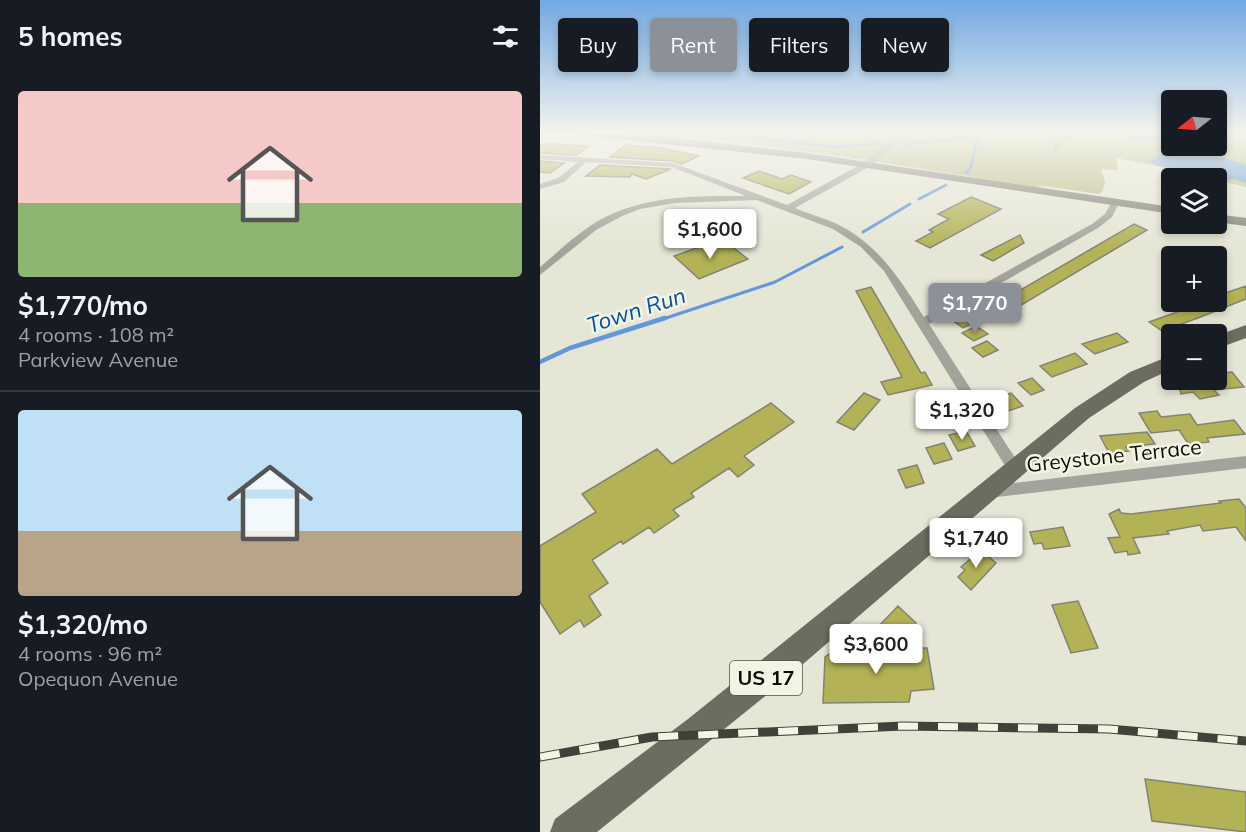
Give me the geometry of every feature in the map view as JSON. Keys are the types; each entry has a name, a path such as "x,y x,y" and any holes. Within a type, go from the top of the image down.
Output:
{"main road":[{"path":"911,172 1161,209"},
{"path":"1227,219 1246,222"},
{"path":"1227,339 1246,332"},
{"name":"US 17","path":"568,832 641,778 762,681 1014,468 1105,397 1137,377 1161,366"}],"street":[{"path":"540,187 561,180 570,172"},
{"path":"676,172 695,185 762,198 789,208 836,227 864,245 888,269 924,322 1014,468"},
{"path":"789,208 854,172"},
{"path":"541,271 595,227 612,217 695,185 762,198"},
{"path":"924,322 1095,226 1109,215 1115,203"},
{"name":"Greystone Terrace","path":"988,492 1246,462"}],"green space":[{"path":"941,172 1102,172 1105,182 1099,194 1044,186 1032,187"},
{"path":"1227,172 1246,172 1246,187 1227,182"}],"water":[{"path":"1227,172 1246,172 1246,183 1234,179 1227,180"}],"building":[{"path":"591,172 664,172 646,179 632,174 630,177 586,176"},
{"path":"761,172 782,179 791,175 811,182 789,194 743,178"},
{"path":"971,197 1001,209 930,248 916,241 933,232 929,230 949,219 938,214"},
{"path":"1134,224 1147,230 1013,310 1000,302"},
{"path":"1020,235 1024,243 993,261 981,255"},
{"path":"727,243 748,259 699,279 674,256 702,246 708,251"},
{"path":"1246,286 1246,299 1227,307 1227,292"},
{"path":"871,287 921,373 925,372 932,385 888,395 881,382 902,377 856,291"},
{"path":"1177,312 1213,312 1181,324 1161,324 1161,330 1149,322"},
{"path":"966,313 977,321 963,328 952,320"},
{"path":"976,326 988,334 974,341 962,333"},
{"path":"1117,333 1128,342 1095,354 1082,344"},
{"path":"987,341 998,350 983,357 972,348"},
{"path":"1075,353 1087,364 1052,377 1040,366"},
{"path":"1232,372 1244,387 1227,389 1227,373"},
{"path":"1032,378 1044,390 1031,395 1018,383"},
{"path":"1180,390 1214,390 1219,395 1200,399 1193,392 1181,394"},
{"path":"864,393 880,400 854,430 837,422"},
{"path":"1011,393 1023,406 1008,411 996,398"},
{"path":"771,403 794,422 744,456 754,465 738,477 729,468 691,493 694,497 673,510 679,516 654,533 649,527 623,544 621,541 592,560 608,583 589,596 601,615 584,627 580,620 560,634 540,602 540,546 596,512 582,494 657,449 672,464"},
{"path":"1157,411 1161,417 1190,414 1197,425 1234,420 1245,434 1207,438 1209,442 1192,444 1187,442 1179,430 1151,433 1139,413"},
{"path":"966,431 975,446 958,451 949,435"},
{"path":"1147,432 1155,444 1126,447 1129,451 1109,453 1100,436"},
{"path":"944,443 952,459 934,464 926,448"},
{"path":"917,465 924,483 906,488 898,470"},
{"path":"1239,499 1246,508 1246,541 1236,527 1203,531 1200,525 1167,531 1169,534 1133,538 1140,553 1128,555 1127,551 1115,553 1108,538 1120,537 1109,514 1119,509 1121,513 1131,514"},
{"path":"1063,527 1070,546 1044,549 1042,543 1034,544 1030,532"},
{"path":"981,550 996,563 971,590 958,577 965,570 961,567"},
{"path":"1078,601 1098,648 1071,653 1052,605"},
{"path":"898,606 916,623 893,647 875,630"},
{"path":"927,648 934,689 911,691 909,702 823,703 825,657 835,650"},
{"path":"1145,779 1246,792 1246,832 1152,821"}],"waterway":[{"name":"Town Run","path":"919,199 946,185"},
{"name":"Town Run","path":"863,232 910,204"},
{"name":"Town Run","path":"660,320 775,282 842,247"},
{"name":"Town Run","path":"540,362 570,348 665,318"}],"railway":[{"path":"540,757 652,737 903,726 1109,729 1246,741"}]}
